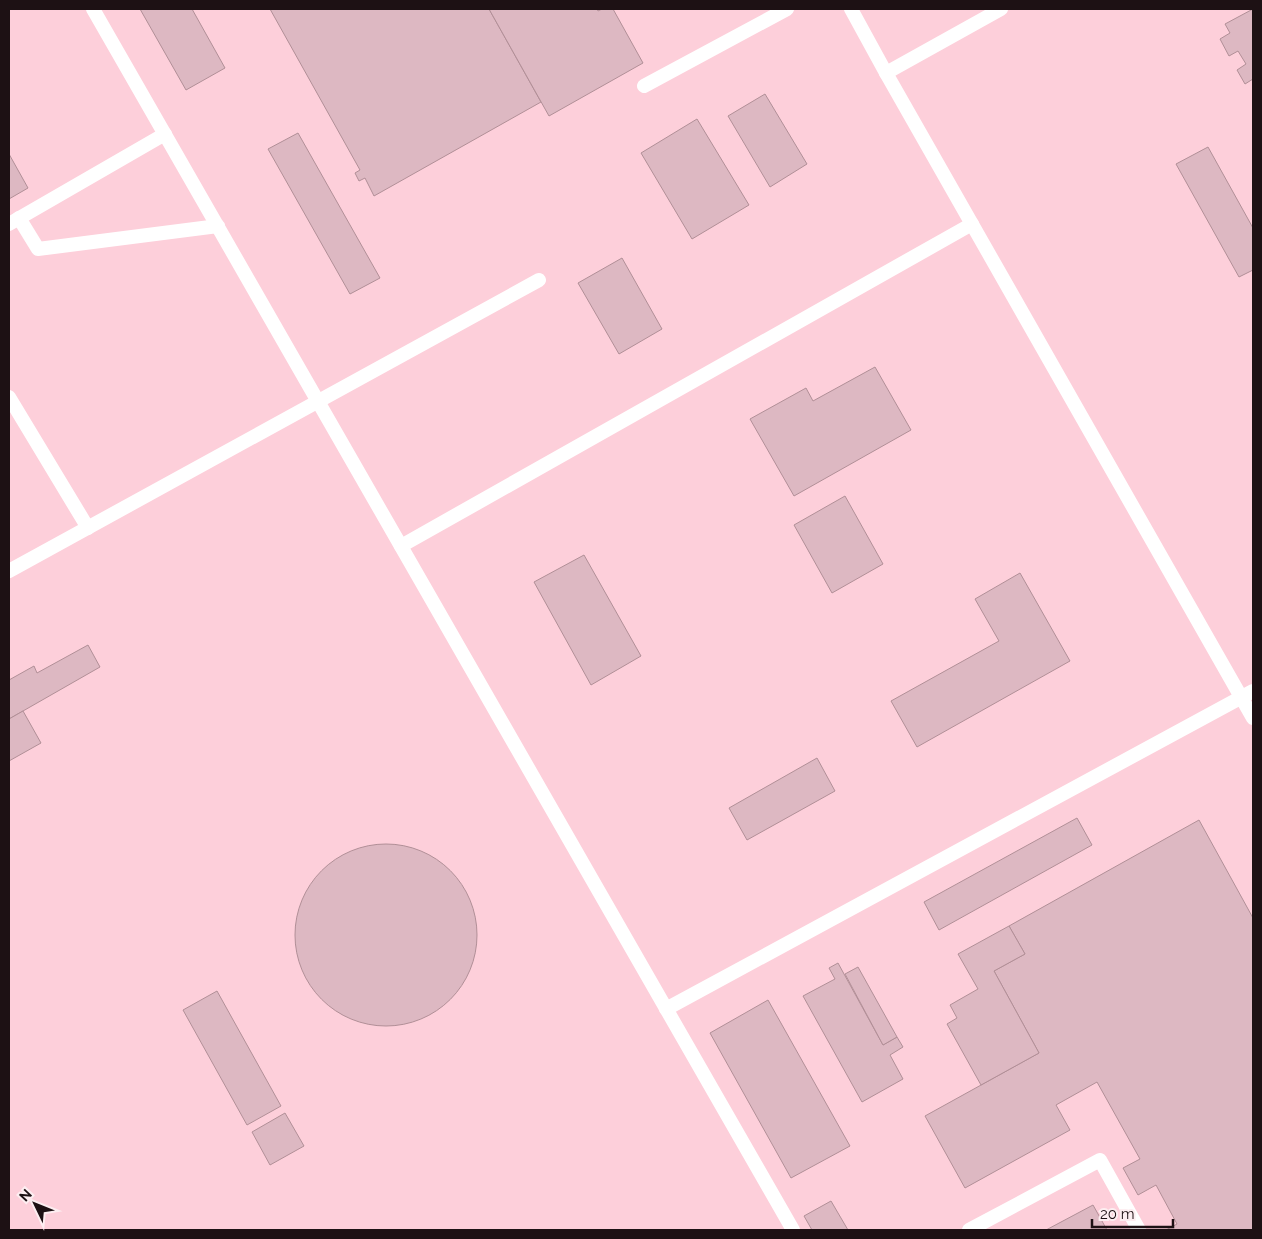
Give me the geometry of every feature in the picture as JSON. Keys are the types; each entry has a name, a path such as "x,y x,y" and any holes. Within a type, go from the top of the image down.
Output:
{"lane":[{"path":"93,9 792,1230"},
{"path":"644,86 786,9"},
{"path":"851,9 972,224 1247,694 1253,718"},
{"path":"886,74 1001,9"},
{"path":"165,134 14,221 38,249 218,226"},
{"path":"401,546 972,224"},
{"path":"9,571 539,280"},
{"path":"9,397 88,528"},
{"path":"666,1009 1247,694"},
{"path":"969,1230 1100,1160 1139,1230"}],"shaded area":[{"path":"9,9 1253,9 1253,1230 9,1230"}],"building":[{"path":"140,9 192,9 225,68 186,90"},
{"path":"270,9 489,9 541,102 374,196 365,178 359,181 355,173 360,170"},
{"path":"489,9 597,9 598,11 613,9 643,63 549,116"},
{"path":"1253,9 1253,79 1245,84 1237,70 1246,64 1238,51 1229,56 1220,39 1230,33 1225,24"},
{"path":"765,94 807,164 770,187 728,116"},
{"path":"697,119 749,205 692,239 641,153"},
{"path":"298,133 380,278 350,294 268,149"},
{"path":"1208,147 1253,228 1253,270 1239,277 1176,164"},
{"path":"9,154 28,188 9,199"},
{"path":"622,258 662,329 619,354 578,283"},
{"path":"875,367 911,430 794,496 750,419 806,388 813,401"},
{"path":"845,496 883,564 832,593 794,525"},
{"path":"584,555 641,656 591,685 534,582"},
{"path":"1020,573 1070,661 917,747 891,701 999,641 975,599"},
{"path":"88,645 100,667 9,719 9,680 34,666 37,673"},
{"path":"23,711 41,743 9,761 9,719"},
{"path":"817,758 835,791 747,840 729,808"},
{"path":"1077,818 1092,845 939,930 924,902"},
{"path":"1199,820 1253,918 1253,1230 1166,1230 1177,1224 1156,1185 1138,1195 1123,1168 1140,1159 1097,1082 1056,1105 1070,1130 965,1188 925,1116 1039,1053 994,971 1025,954 1009,926"},
{"path":"377,844 395,844 421,851 437,859 451,870 462,884 470,900 477,926 477,944 470,970 462,986 451,1000 437,1011 421,1019 395,1026 377,1026 351,1019 335,1011 315,993 299,961 295,944 295,926 302,900 310,884 328,864 360,848"},
{"path":"1009,926 1025,954 994,971 1039,1053 981,1085 947,1024 957,1018 950,1005 978,989 958,954"},
{"path":"838,963 883,1045 897,1037 903,1047 890,1055 903,1079 862,1102 803,996 835,979 829,968"},
{"path":"858,967 897,1037 883,1045 845,974"},
{"path":"217,991 281,1106 247,1125 183,1010"},
{"path":"768,1000 850,1146 791,1178 710,1033"},
{"path":"285,1113 304,1146 270,1165 252,1132"},
{"path":"831,1201 848,1230 812,1230 804,1216"},
{"path":"1093,1205 1107,1230 1046,1230"}]}
